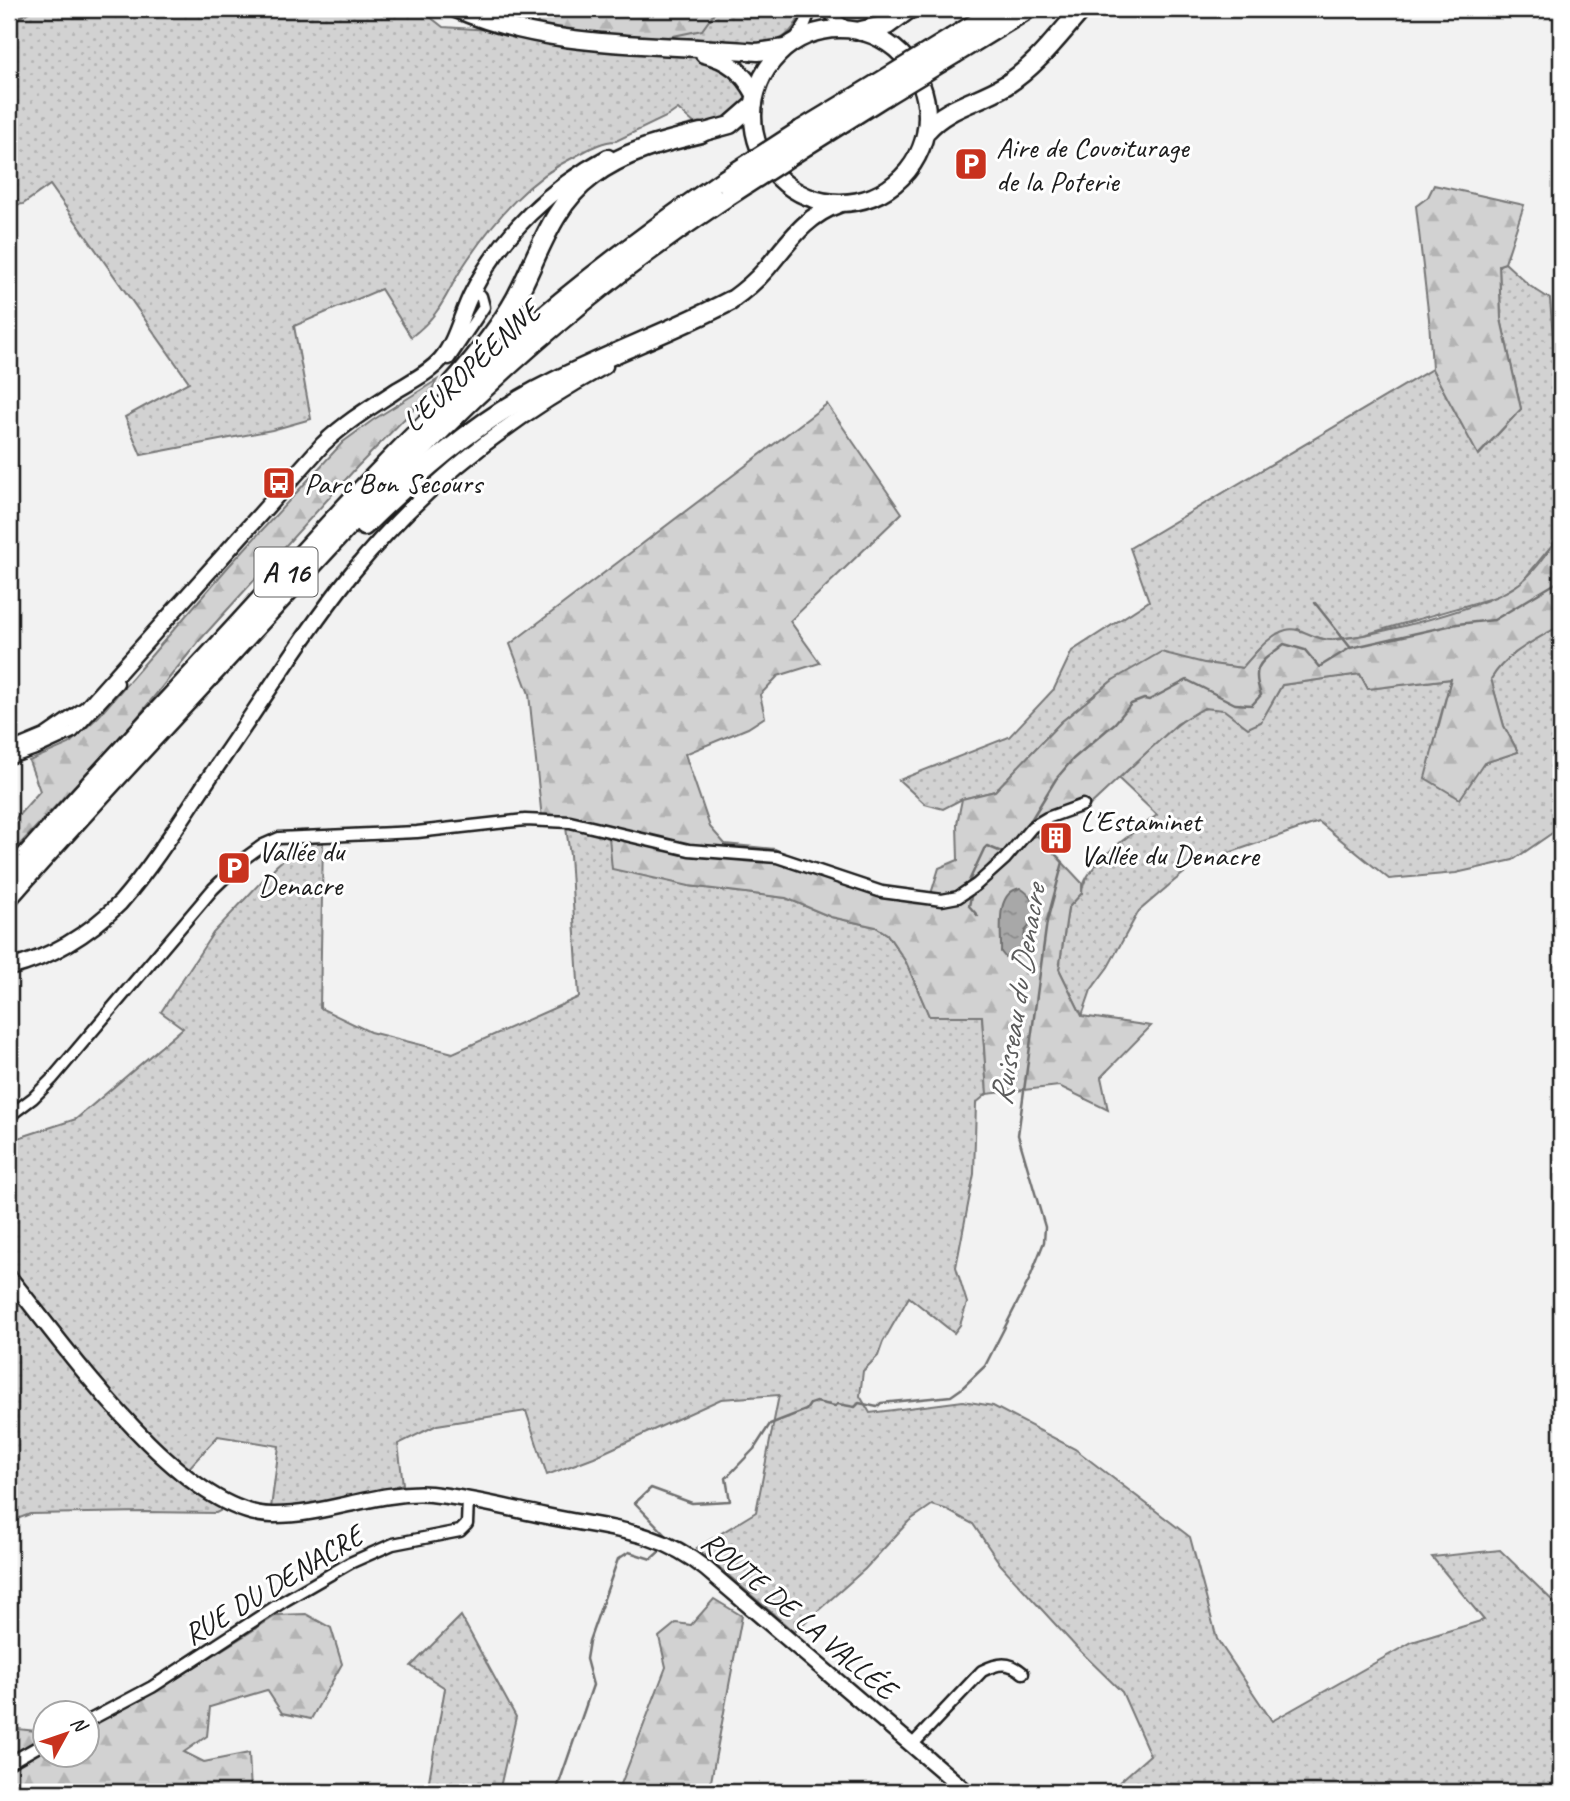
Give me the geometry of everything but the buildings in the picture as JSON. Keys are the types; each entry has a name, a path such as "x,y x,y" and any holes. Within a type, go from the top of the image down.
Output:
{"highway":[{"path":"855,30 887,25 909,9"},
{"name":"L'EUROPÉENNE","path":"954,45 999,9"},
{"name":"L'EUROPÉENNE","path":"9,875 415,435 492,360 566,296 659,226 724,190 804,137 954,45 1028,9"},
{"path":"926,130 944,114 994,92 1023,73 1041,57 1082,9"},
{"path":"415,435 422,416 473,360 501,323 552,221 576,190 604,167 632,153 701,133"},
{"name":"L'EUROPÉENNE","path":"9,897 387,485 496,377 724,190"},
{"path":"210,677 400,491 466,436 514,404 558,380 730,301"}],"main road":[{"path":"9,968 43,957 66,945 94,926 120,903 342,586 391,529 438,483 495,436 548,400 617,359 698,322 730,301 755,281 806,222 822,211 841,203 872,197 899,181 915,161 926,130 927,102 915,70 905,56 887,42 855,30 818,31 790,44 758,52 677,48 566,38 499,24 456,9"},
{"path":"9,752 45,737 87,708 335,433 359,414 432,368 450,345 472,293 495,256 525,219 551,194 609,156 642,143 730,125 755,99 768,66 790,44"},
{"path":"677,48 711,55 729,63 743,75 755,99 756,138 762,154 775,173 802,194 841,203"},
{"name":"ROUTE DE LA VALLÉE","path":"9,1277 145,1440 188,1478 230,1505 249,1512 277,1515 411,1493 468,1499 630,1531 653,1538 680,1550 706,1569 967,1792"}],"street":[{"path":"790,44 805,24 811,9"},
{"path":"826,9 834,18 855,30"},
{"path":"250,528 337,439 442,368 484,307 481,296 472,293"},
{"path":"9,758 69,734 80,726 204,580"},
{"path":"9,1116 52,1079 227,875 254,850 279,838 404,833 525,820 570,822 605,828 689,850 777,857 890,894 942,900 962,894 976,885 1005,859 1025,833 1037,823 1083,805"},
{"name":"RUE DU DENACRE","path":"102,1714 152,1687 284,1601 350,1563 393,1544 460,1531 467,1524 468,1499"},
{"path":"912,1745 982,1671 997,1664 1007,1664 1024,1673"},
{"path":"9,1763 32,1750"}],"green space":[{"path":"9,9 420,9 443,27 491,30 533,41 628,53 690,56 715,62 735,74 748,91 740,107 728,117 696,125 678,109 616,141 591,148 559,165 529,187 490,229 460,271 438,310 411,337 381,289 294,326 311,419 272,430 141,455 125,417 189,382 50,185 23,204 9,206"},
{"path":"540,9 566,13 587,9 717,9 702,30 654,40 537,25"},
{"path":"717,9 803,9 789,32 780,40 766,45 654,40 702,29"},
{"path":"1434,185 1524,205 1505,263 1499,265 1501,319 1521,409 1478,455 1432,369 1416,206 1428,197"},
{"path":"1505,263 1530,286 1550,299 1554,350 1561,347 1561,534 1522,582 1499,596 1360,636 1327,640 1298,629 1260,648 1242,668 1204,663 1113,680 1061,722 995,791 962,799 943,809 925,804 899,780 1009,737 1054,689 1072,651 1149,601 1130,548 1432,369 1479,455 1521,409 1501,319 1499,265"},
{"path":"437,380 430,393 357,467 199,641 132,724 9,856 9,826 40,791 29,761 69,744 99,716 228,567 343,442"},
{"path":"827,404 902,513 790,621 820,663 778,676 760,695 765,717 748,728 685,754 710,827 725,844 775,849 816,872 858,884 930,897 939,868 958,860 957,824 962,799 995,791 1061,722 1113,680 1161,652 1204,663 1242,668 1267,641 1286,630 1298,630 1332,640 1374,633 1458,611 1520,583 1537,566 1561,534 1561,625 1513,654 1491,679 1504,726 1518,752 1484,763 1460,799 1425,778 1451,679 1368,689 1360,674 1282,685 1261,722 1248,728 1224,710 1204,708 1177,724 1088,807 1049,820 1030,837 1038,836 1082,883 1082,893 1068,908 1059,969 1082,1016 1151,1026 1101,1077 1108,1110 1059,1086 987,1094 982,1016 929,1016 906,962 887,934 876,927 831,917 786,898 689,886 612,869 608,827 542,819 529,694 510,644"},
{"path":"1561,625 1561,827 1513,860 1456,873 1389,879 1319,822 1194,865 1139,911 1108,967 1091,990 1082,1016 1059,969 1068,908 1082,893 1091,871 1100,860 1157,815 1119,779 1175,727 1188,717 1208,708 1261,721 1282,685 1360,674 1368,689 1451,679 1437,729 1484,763 1518,752 1504,726 1491,679 1513,654"},
{"path":"565,821 608,827 689,886 786,898 831,917 876,927 887,934 906,962 929,1015 982,1016 987,1094 976,1103 974,1174 956,1267 967,1303 960,1325 954,1333 909,1297 878,1356 863,1371 860,1396 870,1413 963,1401 993,1406 1075,1449 1190,1537 1217,1639 1272,1721 1412,1642 1484,1620 1432,1557 1500,1550 1561,1609 1561,1792 1108,1792 1150,1755 1122,1692 1077,1648 1000,1564 973,1524 932,1505 909,1521 865,1569 794,1632 697,1548 756,1512 779,1395 721,1399 594,1457 547,1475 526,1411 437,1425 398,1444 403,1484 355,1497 287,1507 271,1508 279,1446 218,1436 188,1469 220,1505 220,1511 216,1513 30,1514 9,1522 9,1141 76,1119 183,1028 161,1012 213,933 276,866 307,839 323,839 320,1008 370,1032 453,1053 579,997 570,855"},
{"path":"714,1599 742,1616 709,1792 618,1792 666,1667 659,1637 676,1623 691,1625"},
{"path":"306,1614 331,1628 342,1664 311,1719 282,1713 267,1690 210,1707 207,1736 184,1752 204,1762 249,1753 251,1792 9,1792 9,1728 32,1731 32,1770 102,1770 102,1707 172,1674 174,1680 277,1615"},
{"path":"461,1616 516,1717 499,1792 427,1792 445,1688 411,1666"}],"water":[{"path":"1020,888 1032,900 1036,919 1025,931 1023,947 1017,956 1005,957 1001,952 1001,914 1006,897"}],"waterway":[{"path":"9,23 34,9"},
{"name":"Ruisseau du Denacre","path":"666,1535 635,1503 651,1488 692,1503 730,1501 726,1478 754,1449 770,1424 806,1410 810,1404 816,1402 855,1407 859,1403 877,1407 881,1403 951,1396 985,1366 1029,1280 1044,1242 1045,1227 1018,1135 1047,921 1063,862 1038,836 1031,820 1056,779 1073,759 1115,723 1131,704 1149,700 1187,680 1235,704 1252,705 1261,695 1257,676 1260,665 1284,644 1305,650 1319,667 1350,648 1457,624 1494,620 1561,580"},
{"path":"1315,603 1350,647"},
{"path":"970,885 969,881 984,849 987,846 1004,853 1031,820"},
{"path":"972,892 969,906 978,916"},
{"name":"Ruisseau du Denacre","path":"556,1792 593,1685 586,1659 589,1641 618,1559 629,1552 651,1559 661,1550"}],"place":[{"name":"Aire de Covoiturage de la Poterie","path":"971,164"},
{"name":"Parc Bon Secours","path":"279,483"},
{"name":"L'Estaminet Vallée du Denacre","path":"1056,838"},
{"name":"Vallée du Denacre","path":"234,868"}]}
